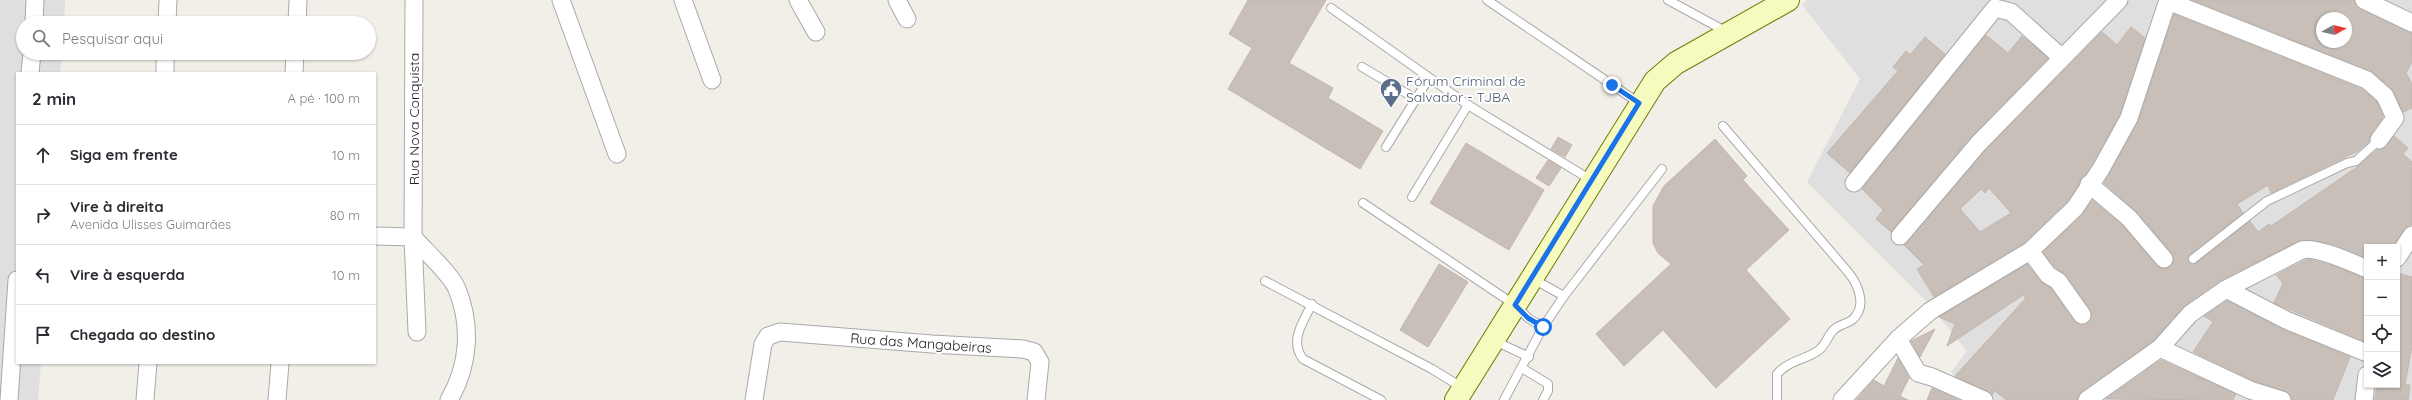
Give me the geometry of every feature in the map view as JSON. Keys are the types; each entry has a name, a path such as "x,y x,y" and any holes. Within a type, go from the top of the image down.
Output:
{"main road":[{"path":"1460,394 1591,180 1639,103 1655,81 1665,71 1728,33 1788,0"}],"street":[{"path":"34,16 35,0"},
{"path":"167,16 168,0"},
{"path":"297,16 298,0"},
{"name":"Rua Nova Conquista","path":"414,0 413,237 417,332"},
{"path":"562,0 617,154"},
{"path":"683,0 712,80"},
{"path":"798,0 816,32"},
{"path":"897,0 908,19"},
{"path":"1900,236 1978,144 2061,57 2119,0"},
{"path":"1842,400 1898,339 1930,311 2030,251 2075,208 2089,184 2101,169 2129,118 2168,0 2367,80 2385,96 2395,118 2379,140"},
{"path":"2364,0 2412,23"},
{"path":"1854,183 1995,8 2011,12 2061,57"},
{"path":"30,72 31,60"},
{"path":"165,72 166,60"},
{"path":"294,72 295,60"},
{"path":"2089,184 2129,218 2164,259"},
{"path":"2400,253 2412,235"},
{"path":"376,236 413,237 456,287 466,325 467,351 458,383 449,400"},
{"path":"2091,399 2160,348 2190,314 2226,290 2307,249 2364,268"},
{"path":"2030,251 2048,275 2058,281 2082,315"},
{"path":"2226,290 2286,320 2365,352"},
{"path":"9,400 16,295"},
{"name":"Rua das Mangabeiras","path":"754,400 762,344 768,336 780,332 932,344 1023,349 1034,352 1040,362 1036,400"},
{"path":"1898,339 1918,373 1932,377 1984,400"},
{"path":"2160,348 2250,390 2282,400"},
{"path":"146,400 148,364"},
{"path":"277,400 280,364"},
{"path":"2364,400 2365,388"}],"lane":[{"path":"1487,0 1639,103"},
{"path":"1668,0 1728,33"},
{"path":"1331,8 1468,105 1591,180"},
{"path":"1362,67 1416,99"},
{"path":"1386,147 1429,78"},
{"path":"1412,197 1468,105"},
{"path":"1723,126 1848,272 1859,292 1858,312 1853,319 1836,328 1830,334 1826,344 1818,350 1784,366 1777,374 1777,400"},
{"path":"2193,259 2267,201 2346,163 2356,161 2379,140"},
{"path":"1504,400 1529,357 1543,327 1564,296 1662,169"},
{"path":"1363,203 1515,305 1528,318 1543,327"},
{"path":"1532,278 1564,296"},
{"path":"1265,281 1312,304 1432,369 1460,394"},
{"path":"1312,304 1296,341 1297,352 1303,359 1381,400"},
{"path":"1493,340 1529,357"},
{"path":"1522,368 1548,384 1548,391 1544,400"}],"shaded area":[{"path":"0,0 65,0 64,16 16,16 16,60 61,60 60,72 16,72 16,364 41,364 38,400 0,400"},
{"path":"1807,0 2412,0 2412,400 1987,400 1970,391 1951,372 1967,351 1928,303 1807,182 1860,79 1802,5"}],"building":[{"path":"1248,0 1326,0 1289,63 1333,88 1328,98 1383,131 1360,169 1228,89 1252,48 1229,34"},
{"path":"2193,0 2354,0 2360,9 2412,33 2412,62 2406,73 2412,84 2412,108 2403,112 2392,89 2371,71"},
{"path":"2174,14 2362,89 2377,102 2383,117 2371,134 2369,141 2358,151 2271,193 2268,185 2237,204 2243,213 2190,255 2189,263 2196,263 2250,221 2258,232 2269,224 2271,226 2360,165 2377,150 2383,149 2394,136 2408,148 2403,154 2412,162 2412,224 2404,230 2394,244 2364,244 2364,257 2328,243 2301,240 2221,280 2184,306 2153,341 2081,392 2077,400 2007,400 1995,391 1992,395 1955,376 2026,298 2023,295 1947,346 1955,324 1939,317 2027,264 2040,281 2051,288 2074,321 2083,325 2091,320 2090,309 2066,275 2055,267 2043,252 2082,215 2092,200 2122,225 2157,266 2166,269 2173,263 2172,253 2137,212 2104,183 2138,121"},
{"path":"2131,27 2145,38 2120,114 2092,164 2067,202 2024,243 1934,297 1917,269 1924,265 1904,245 1985,151 2102,32 2117,45","holes":["1989,188 2011,213 1980,232 1960,209 1981,189 1985,193"]},
{"path":"1986,35 2008,53 2022,36 2048,58 1970,138 1891,232 1876,219 1883,210 1862,189"},
{"path":"1925,37 1945,54 1850,173 1827,153 1898,71 1893,67 1906,51 1910,55"},
{"path":"1558,137 1572,145 1565,157 1551,149"},
{"path":"1715,139 1747,176 1743,180 1789,230 1746,270 1790,319 1716,388 1663,330 1624,366 1596,334 1671,264 1658,253 1653,243 1653,206 1664,186"},
{"path":"1466,143 1544,190 1509,250 1430,203"},
{"path":"1548,160 1561,168 1549,186 1536,178"},
{"path":"2308,259 2331,265 2364,278 2364,341 2274,303 2283,283 2276,275"},
{"path":"1439,264 1468,282 1428,347 1400,330"},
{"path":"2400,274 2412,277 2412,346 2405,385 2410,385 2408,400 2375,400 2377,388 2400,388"},
{"path":"2227,301 2282,329 2350,357 2333,400 2293,400 2285,391 2254,381 2193,352 2213,322 2204,316"},
{"path":"1935,329 1920,357 1911,341"},
{"path":"1898,358 1909,378 1900,396 1908,400 1856,400 1874,380 1884,386"},
{"path":"2161,360 2236,394 2233,400 2106,399"},
{"path":"1932,388 1959,400 1927,400"}],"place":[{"name":"Fórum Criminal de Salvador - TJBA","path":"1391,108"}],"route":[{"path":"1543,327 1528,318 1515,305 1543,262 1591,180 1639,103 1612,85"}]}
